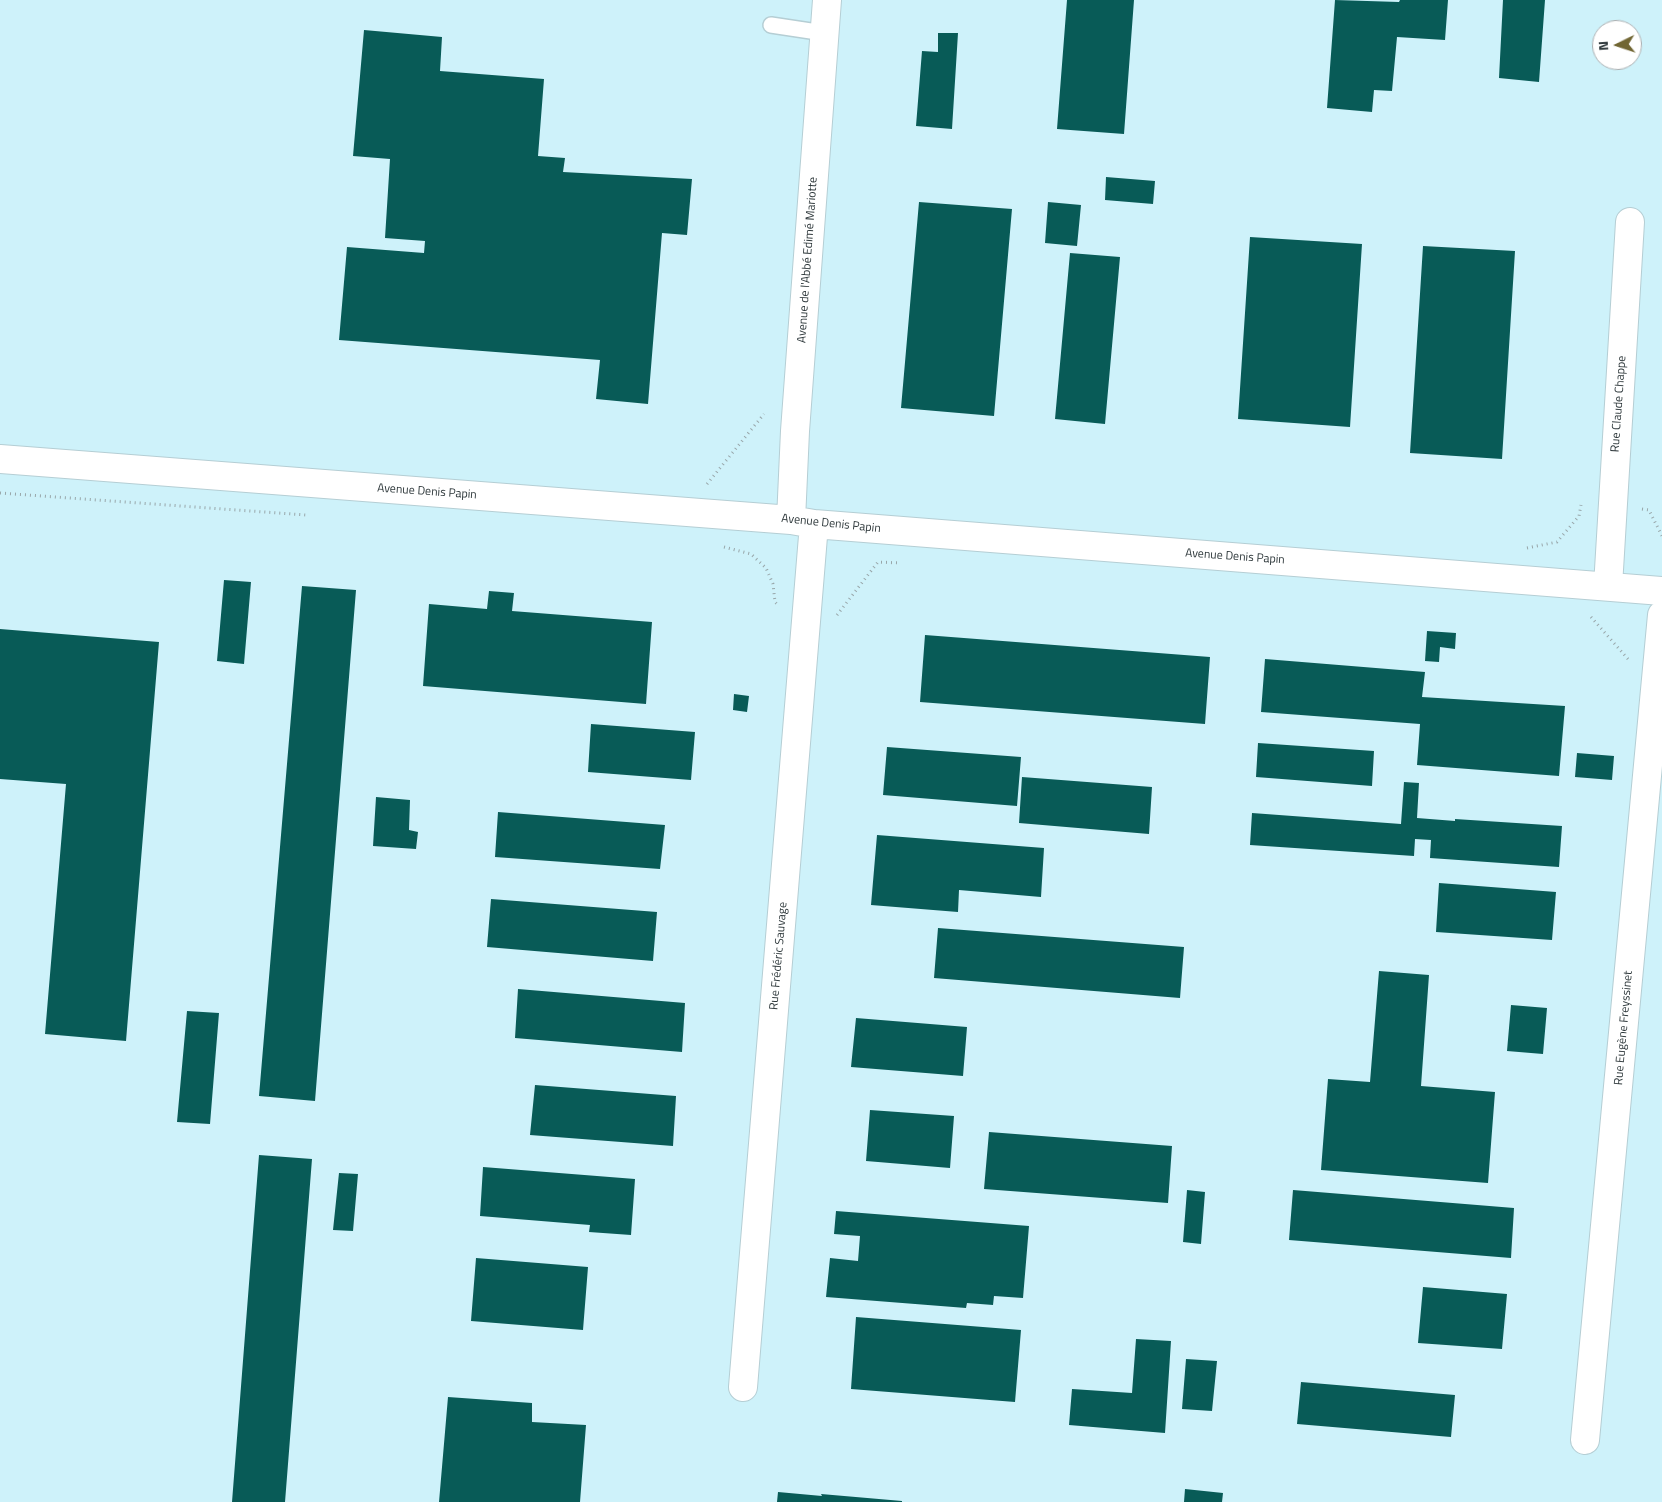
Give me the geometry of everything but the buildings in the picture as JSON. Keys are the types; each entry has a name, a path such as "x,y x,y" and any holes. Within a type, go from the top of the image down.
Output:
{"street":[{"name":"Avenue de l'Abbé Edimé Mariotte","path":"803,522 796,431 826,0"},
{"name":"Rue Claude Chappe","path":"1608,586 1630,222"},
{"name":"Avenue Denis Papin","path":"0,459 1662,591"},
{"name":"Rue Frédéric Sauvage","path":"743,1387 803,522"},
{"name":"Rue Eugène Freyssinet","path":"1585,1440 1662,615"}],"lane":[{"path":"771,25 824,33"}],"path":[{"path":"706,484 764,415 765,405"},
{"path":"1521,548 1557,542 1578,516 1582,501 1649,510 1662,536"}],"shaded area":[{"path":"0,0 1662,0 1662,1502 0,1502"}]}
